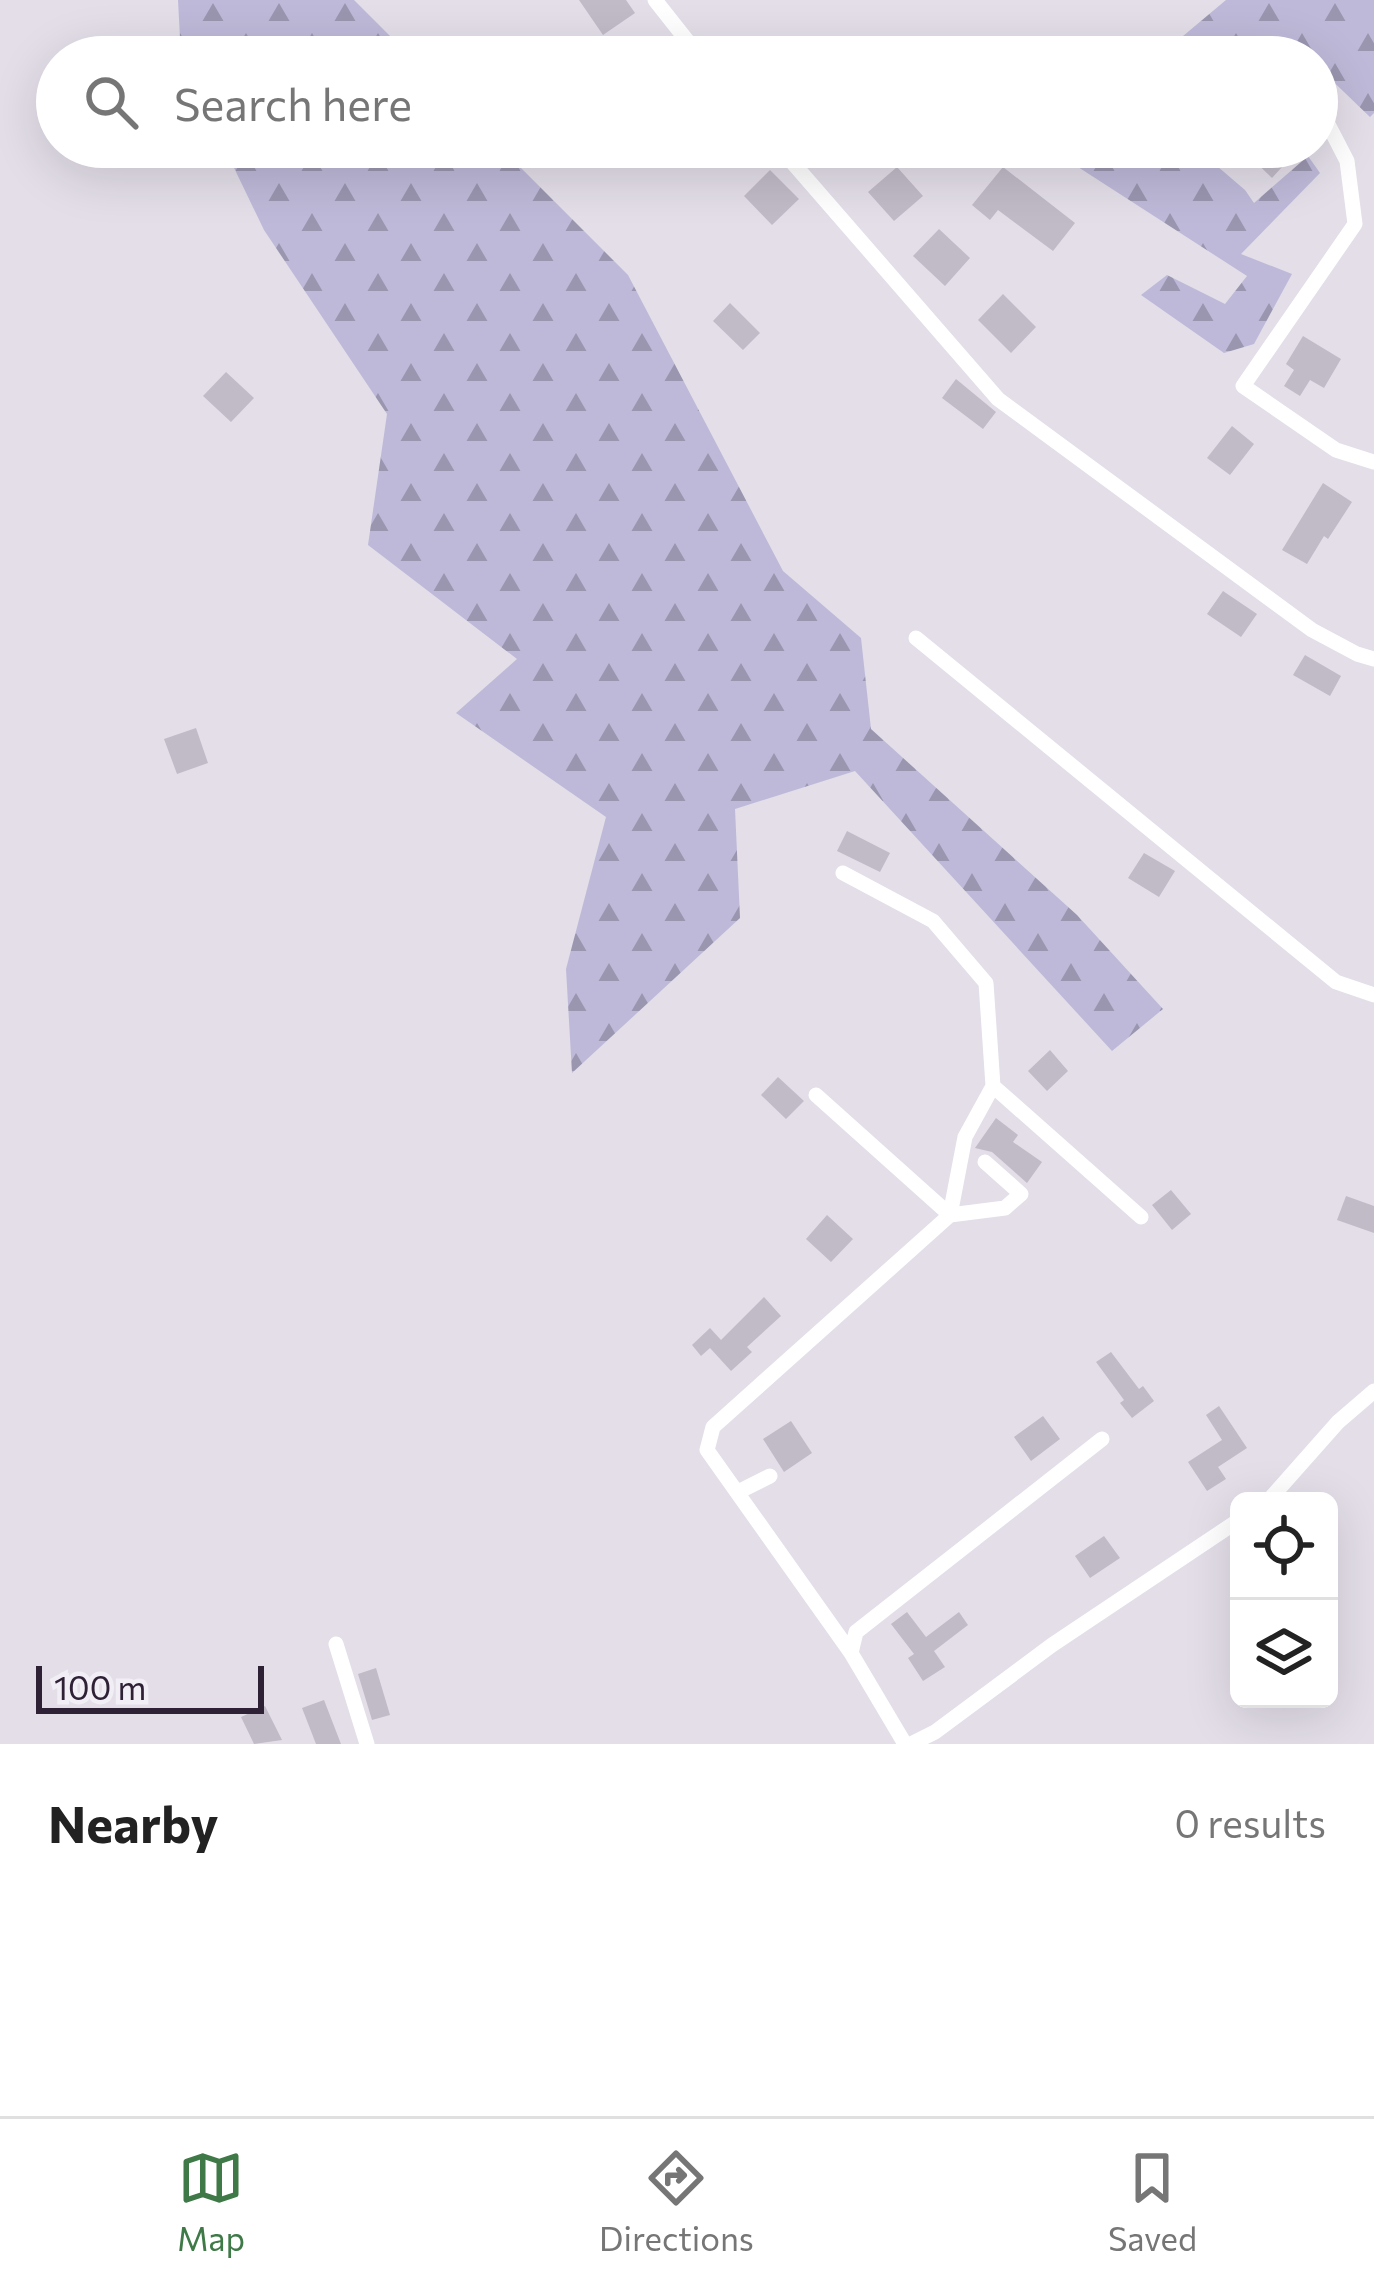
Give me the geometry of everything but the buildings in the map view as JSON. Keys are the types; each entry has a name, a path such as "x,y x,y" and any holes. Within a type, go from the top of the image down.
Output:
{"street":[{"path":"655,0 683,36"},
{"path":"1338,144 1347,161 1355,224 1243,386 1336,450 1374,462"},
{"path":"797,168 998,399 1312,630 1374,658"},
{"path":"916,638 1336,982 1374,995"},
{"path":"843,873 933,921 986,983 993,1086 965,1137 950,1215"},
{"path":"993,1086 1141,1217"},
{"path":"816,1095 950,1215"},
{"path":"985,1162 1021,1194 1005,1208 950,1215 713,1426 707,1450 851,1652 908,1744 935,1732 1052,1645 1230,1526"},
{"path":"1276,1492 1338,1421 1374,1391"},
{"path":"851,1652 856,1632 1102,1438"},
{"path":"738,1492 770,1476"},
{"path":"336,1644 367,1744"}],"green space":[{"path":"178,0 354,0 390,36 180,36"},
{"path":"1226,0 1374,0 1374,113 1370,117 1338,86 1338,36 1183,36"},
{"path":"234,168 521,168 628,275 783,571 861,638 871,729 1077,915 1163,1009 1112,1051 855,771 735,809 740,918 572,1073 566,969 606,817 456,713 517,659 368,545 387,414 264,230"},
{"path":"1080,168 1219,168 1254,203 1294,168 1316,168 1320,173 1241,254 1292,274 1254,344 1224,353 1141,295 1167,275 1225,304 1247,276"}]}
